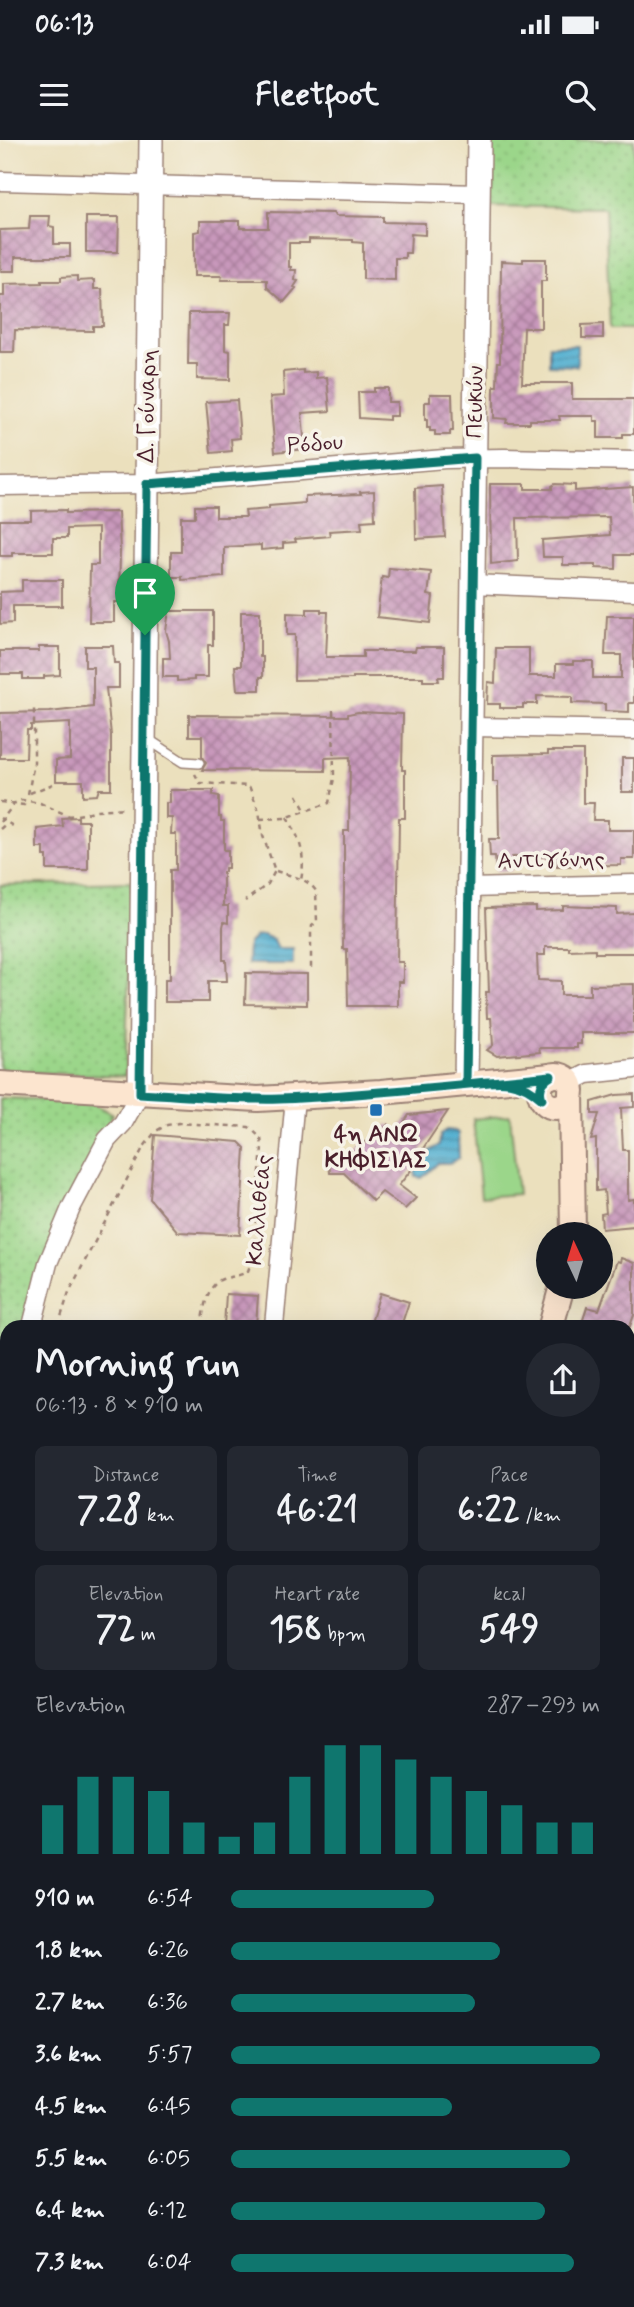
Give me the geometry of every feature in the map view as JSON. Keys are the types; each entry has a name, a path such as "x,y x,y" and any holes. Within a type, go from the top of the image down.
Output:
{"main road":[{"path":"0,1084 247,1099 295,1098 505,1080 526,1087 556,1090 572,1161 573,1222"},
{"path":"553,1320 558,1299"}],"street":[{"name":"Δ. Γούναρη","path":"140,1093 151,140"},
{"name":"Πευκών","path":"466,1084 479,140"},
{"path":"0,181 478,194"},
{"name":"Ρόδου","path":"0,486 147,484 475,458 634,461"},
{"path":"473,583 634,591"},
{"path":"471,727 634,730"},
{"name":"Αντιγόνης","path":"469,888 634,884"},
{"path":"556,1090 587,1074 634,1069"},
{"path":"34,1320 48,1263 71,1208 107,1140 123,1123 140,1093"},
{"name":"Καλλιθέας","path":"275,1320 295,1098"}],"lane":[{"path":"144,737 183,762 195,763"}],"path":[{"path":"260,819 287,817 329,803 334,778 333,707"},
{"path":"0,802 24,805 26,800 34,763 34,708"},
{"path":"195,763 200,783 249,786 259,811 263,836 275,871 268,884 245,901"},
{"path":"28,794 53,784"},
{"path":"297,795 305,810"},
{"path":"26,800 69,816 96,810 143,808"},
{"path":"13,826 1,820 15,803"},
{"path":"287,817 301,844 301,880"},
{"path":"0,829 7,823"},
{"path":"275,871 301,880 316,891 317,922 312,926 311,932 311,969"},
{"path":"61,1320 69,1292 143,1148 156,1131 179,1123 250,1128 261,1138 262,1147 253,1257 248,1271 220,1280 213,1286 208,1294 202,1320"}],"green space":[{"path":"488,140 634,140 634,329 610,329 605,208 487,206"},
{"path":"132,882 125,1076 0,1071 0,885"},
{"path":"0,1098 89,1101 113,1114 72,1195 27,1320 0,1320"},
{"path":"510,1115 518,1194 481,1197 473,1119"}],"water":[{"path":"549,345 577,345 577,366 549,365"},
{"path":"256,936 273,939 278,949 293,949 293,964 247,964 248,944"},
{"path":"447,1130 458,1133 459,1158 450,1163 438,1163 422,1178 416,1177 415,1170 425,1161 427,1153 439,1145 441,1134"}],"building":[{"path":"268,212 333,213 335,216 383,217 383,222 425,223 425,235 411,234 410,253 405,253 405,258 395,258 395,280 363,279 363,243 353,240 309,239 309,243 289,243 289,267 296,270 295,280 298,281 294,287 296,288 284,302 267,287 267,280 221,280 222,276 194,276 194,232 200,231 200,221 240,221 240,228 268,228"},
{"path":"30,216 50,216 49,226 54,227 54,244 70,244 70,257 15,257 15,271 1,271 0,230 29,229"},
{"path":"86,217 119,217 118,252 86,252"},
{"path":"523,259 546,259 546,281 541,281 541,328 524,328 522,383 572,383 572,399 634,399 634,434 623,434 623,438 598,438 598,421 594,421 594,416 559,416 560,420 530,420 530,423 506,423 507,419 494,418 494,386 497,386 500,362 501,261 523,262"},
{"path":"77,276 77,281 94,280 94,289 102,289 103,326 93,326 93,331 15,330 14,352 0,352 0,296 4,296 4,284 61,281 61,277"},
{"path":"189,313 230,313 229,325 225,325 225,350 230,351 230,380 197,379 197,364 188,364"},
{"path":"603,324 603,338 582,338 582,325"},
{"path":"303,370 303,373 316,372 316,378 327,377 330,411 302,413 305,449 275,452 270,397 284,396 283,372"},
{"path":"374,388 388,388 388,402 397,402 397,416 389,416 389,420 359,418 358,392 374,392"},
{"path":"430,394 452,394 453,431 450,431 450,435 435,435 435,431 427,428 425,402 430,402"},
{"path":"237,400 240,438 231,439 232,451 211,453 206,402"},
{"path":"490,484 525,484 525,489 552,489 555,484 575,485 575,491 633,487 634,555 616,555 616,569 596,568 596,565 563,565 563,557 543,557 542,540 610,535 609,517 517,518 518,561 491,564"},
{"path":"442,486 445,537 416,539 415,488"},
{"path":"374,491 375,520 361,521 362,529 329,531 330,536 295,539 296,542 283,543 283,548 261,550 261,545 224,547 224,577 182,580 182,577 171,577 171,552 181,552 181,517 195,517 195,506 216,506 216,517 246,517 245,511 305,503 305,496"},
{"path":"66,510 66,513 118,512 119,602 114,602 114,622 89,622 90,565 98,565 98,528 67,529 67,538 53,538 53,553 12,553 12,556 0,556 0,520 31,520 31,511"},
{"path":"389,568 431,572 428,595 433,596 430,623 377,617 382,577 388,578"},
{"path":"22,580 62,580 62,606 13,606 13,623 0,624 0,592 22,591"},
{"path":"307,609 328,612 326,657 363,657 363,651 415,651 416,647 444,647 444,677 438,677 439,681 423,681 423,677 294,680 295,635 287,635 287,613 307,614"},
{"path":"169,611 213,611 213,645 208,645 208,677 177,681 177,677 163,677 163,658 170,658 166,631"},
{"path":"241,612 260,612 263,677 260,677 260,690 237,690 235,666 241,666"},
{"path":"607,616 634,616 634,703 629,703 629,712 605,711 605,704 572,703 572,697 537,696 537,704 523,704 523,708 500,708 500,704 487,704 488,682 495,683 496,648 529,648 529,676 556,676 556,664 593,661 593,678 621,678 621,655 605,655"},
{"path":"85,646 113,646 114,663 119,663 119,688 106,688 111,735 111,789 99,789 97,795 83,796 83,781 56,781 56,760 70,759 70,723 31,725 31,730 27,730 26,758 0,758 0,713 50,712 93,707 93,667 85,667"},
{"path":"39,647 60,647 60,675 44,676 44,679 23,679 23,674 0,674 0,651 39,651"},
{"path":"358,712 403,714 405,818 399,818 397,962 403,962 403,982 398,982 398,1006 348,1006 347,949 343,949 344,831 349,831 350,757 325,758 325,771 202,770 206,763 202,757 202,736 189,736 189,715 348,716"},
{"path":"548,751 583,751 583,803 594,803 593,820 608,820 608,830 634,830 634,859 621,859 621,865 557,866 557,860 548,860 548,856 512,857 512,871 496,871 495,856 490,856 489,839 499,839 498,782 493,782 493,755 548,754"},
{"path":"622,758 634,758 634,792 622,792"},
{"path":"170,790 213,790 213,795 219,796 219,817 224,821 224,850 228,850 228,868 223,872 223,906 228,906 228,923 224,922 223,927 223,960 226,960 227,981 208,981 208,1002 165,1002 165,979 170,979 170,870 176,870 176,834 171,834 172,818 166,818 166,803 170,803"},
{"path":"78,817 78,821 88,821 88,870 47,870 44,848 37,848 37,829 63,826 62,818"},
{"path":"563,906 617,908 617,914 634,913 634,953 595,953 595,949 545,947 545,955 537,955 538,980 561,981 561,995 590,995 590,985 634,984 634,1033 581,1033 581,1044 577,1044 577,1048 539,1048 540,1052 497,1056 487,1050 493,1045 491,1018 487,1018 486,992 489,992 486,908 536,907 536,911 563,910"},
{"path":"246,973 307,974 307,1005 245,1004"},
{"path":"634,1094 634,1107 621,1108 623,1150 628,1150 628,1200 634,1199 634,1226 613,1228 613,1222 602,1222 601,1214 606,1213 604,1190 596,1191 596,1139 591,1140 599,1114 592,1114 592,1102 616,1095"},
{"path":"448,1111 414,1162 417,1163 399,1185 416,1198 405,1209 382,1192 373,1201 344,1173 330,1173 329,1160 333,1160 333,1153 356,1152 364,1142 374,1141 388,1124 398,1131 409,1115"},
{"path":"155,1135 239,1142 245,1148 240,1235 178,1232 150,1199"},
{"path":"621,1258 634,1263 632,1320 583,1320 587,1307 599,1310 603,1299 613,1299 613,1272 617,1261 620,1262"},
{"path":"380,1293 409,1302 403,1320 372,1320"},
{"path":"226,1294 258,1296 256,1320 224,1320"}],"place":[{"name":"4η ΑΝΩ ΚΗΦΙΣΙΑΣ","path":"376,1110"}],"route":[{"path":"145,635 140,1093 225,1098 295,1098 381,1092 466,1084 505,1080 551,1076 546,1078 541,1087 542,1099 536,1092 505,1080 466,1084 475,458 147,484 145,635"}]}
